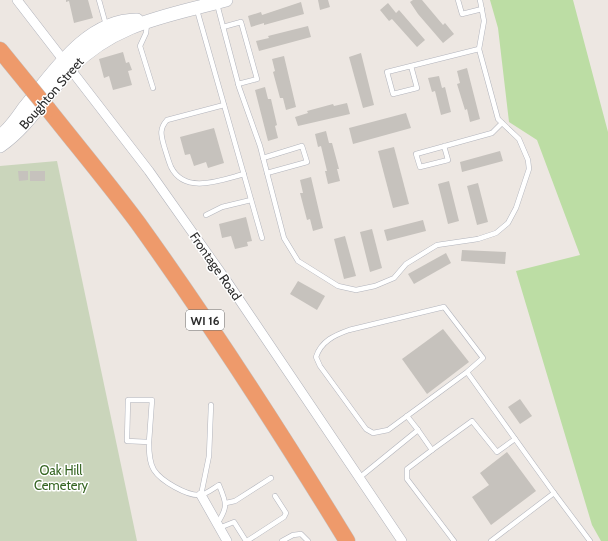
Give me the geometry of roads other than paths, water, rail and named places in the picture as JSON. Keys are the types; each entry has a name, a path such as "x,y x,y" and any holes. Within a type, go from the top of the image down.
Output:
{"highway":[{"name":"WI 16","path":"0,50 137,222 274,424 347,541"}],"street":[{"name":"Frontage Road","path":"17,0 149,171 226,280 402,541"},
{"name":"Boughton Street","path":"0,136 67,64 120,32 147,20 221,1"},
{"name":"Boughton Street","path":"0,146 28,121 84,41 107,27 122,21 147,20"},
{"path":"201,495 226,541"}],"lane":[{"path":"99,0 107,27"},
{"path":"458,0 462,14 482,9"},
{"path":"221,1 223,27 238,84 263,158 284,238 298,261 338,286 356,290 375,286 394,278 406,264 436,245 478,239 496,233 508,223 516,208 529,169 528,160 519,140 498,119 479,49 484,21 480,0"},
{"path":"196,8 262,238"},
{"path":"147,20 146,33 140,46 153,88"},
{"path":"223,27 241,22 257,79 238,84"},
{"path":"411,66 417,88 393,94 387,72 411,66 479,49"},
{"path":"224,104 167,120 160,132 170,166 175,173 184,179 201,185 244,174"},
{"path":"444,146 448,160 420,167 416,154 444,146 492,133 502,123"},
{"path":"263,158 302,146 307,162 267,173"},
{"path":"206,215 222,207 251,200"},
{"path":"444,307 484,358 467,372 388,430 372,432 366,429 320,366 316,357 318,349 336,334 444,307"},
{"path":"467,372 590,541"},
{"path":"149,442 128,441 128,400 152,400 149,442 150,461 154,470 174,486 187,493 201,495 219,485 226,503 224,513 218,526"},
{"path":"201,495 209,456 211,405"},
{"path":"406,416 432,450"},
{"path":"454,541 407,479 407,469 472,421 497,452 515,439"},
{"path":"359,478 418,430"},
{"path":"226,503 235,501 271,478"},
{"path":"490,541 554,493"},
{"path":"218,526 234,522 246,541 284,517 286,513 275,496"},
{"path":"282,541 293,535 301,534 308,541"}],"park label":[{"name":"Oak Hill Cemetery","path":"61,478"}]}
